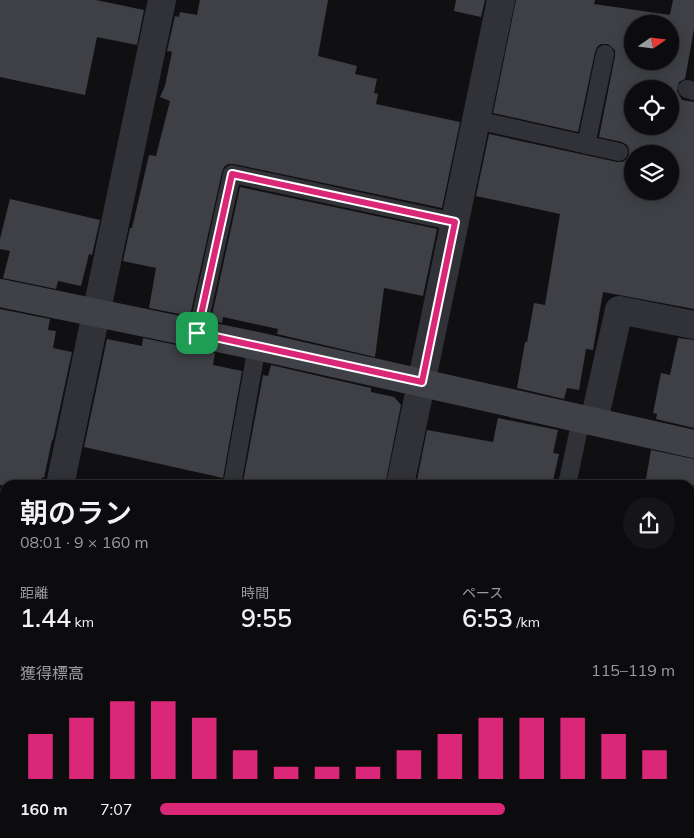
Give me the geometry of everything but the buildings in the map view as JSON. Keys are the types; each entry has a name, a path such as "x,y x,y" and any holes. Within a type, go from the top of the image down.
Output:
{"street":[{"path":"61,480 162,0"},
{"path":"401,480 501,0"},
{"path":"0,293 257,346 694,444"},
{"path":"588,420 619,310 694,325"}],"lane":[{"path":"586,145 605,54"},
{"path":"477,120 619,152"},
{"path":"197,333 232,174 455,222"},
{"path":"233,480 257,346"},
{"path":"569,480 588,420"}],"route":[{"path":"232,174 455,222 422,382 197,333 232,174"}]}
